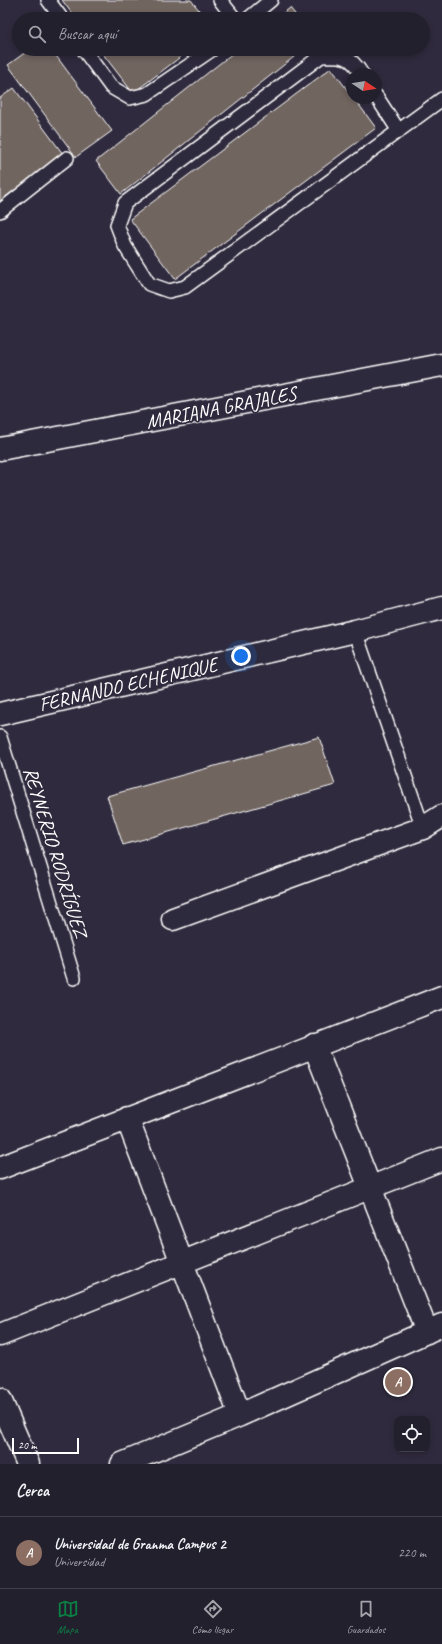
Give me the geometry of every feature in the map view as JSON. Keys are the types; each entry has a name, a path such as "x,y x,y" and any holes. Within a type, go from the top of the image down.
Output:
{"street":[{"name":"MARIANA GRAJALES","path":"0,448 442,365"},
{"name":"FERNANDO ECHENIQUE","path":"0,714 354,631 442,608"},
{"path":"173,919 423,828 442,816"},
{"path":"0,1168 314,1045 442,997"},
{"path":"122,1464 240,1415 435,1329 370,1187 314,1045"},
{"path":"127,1118 240,1415"},
{"path":"0,1335 442,1159"},
{"path":"0,1398 28,1464"}],"lane":[{"path":"48,0 57,12"},
{"path":"220,0 229,12"},
{"path":"256,12 271,0"},
{"path":"88,56 111,87 130,98 147,94 203,56"},
{"path":"321,56 125,203 117,225 125,246 149,284 169,291 185,287 442,99"},
{"path":"342,56 354,62 358,68"},
{"path":"381,104 399,131"},
{"path":"0,211 67,158"},
{"path":"354,631 423,828"},
{"name":"REYNERIO RODRÍGUEZ","path":"0,737 74,978"}],"building":[{"path":"62,0 191,0 200,12 71,12"},
{"path":"290,8 293,12 285,12"},
{"path":"20,56 56,56 112,131 76,157 8,65"},
{"path":"104,56 182,56 133,93"},
{"path":"229,56 295,56 121,194 96,161"},
{"path":"331,68 346,88 346,104 358,104 376,128 175,279 130,219"},
{"path":"14,88 63,154 0,201 0,98"},
{"path":"319,737 335,785 123,845 107,796"}],"place":[{"name":"Universidad de Granma Campus 2","path":"398,1382"}]}
